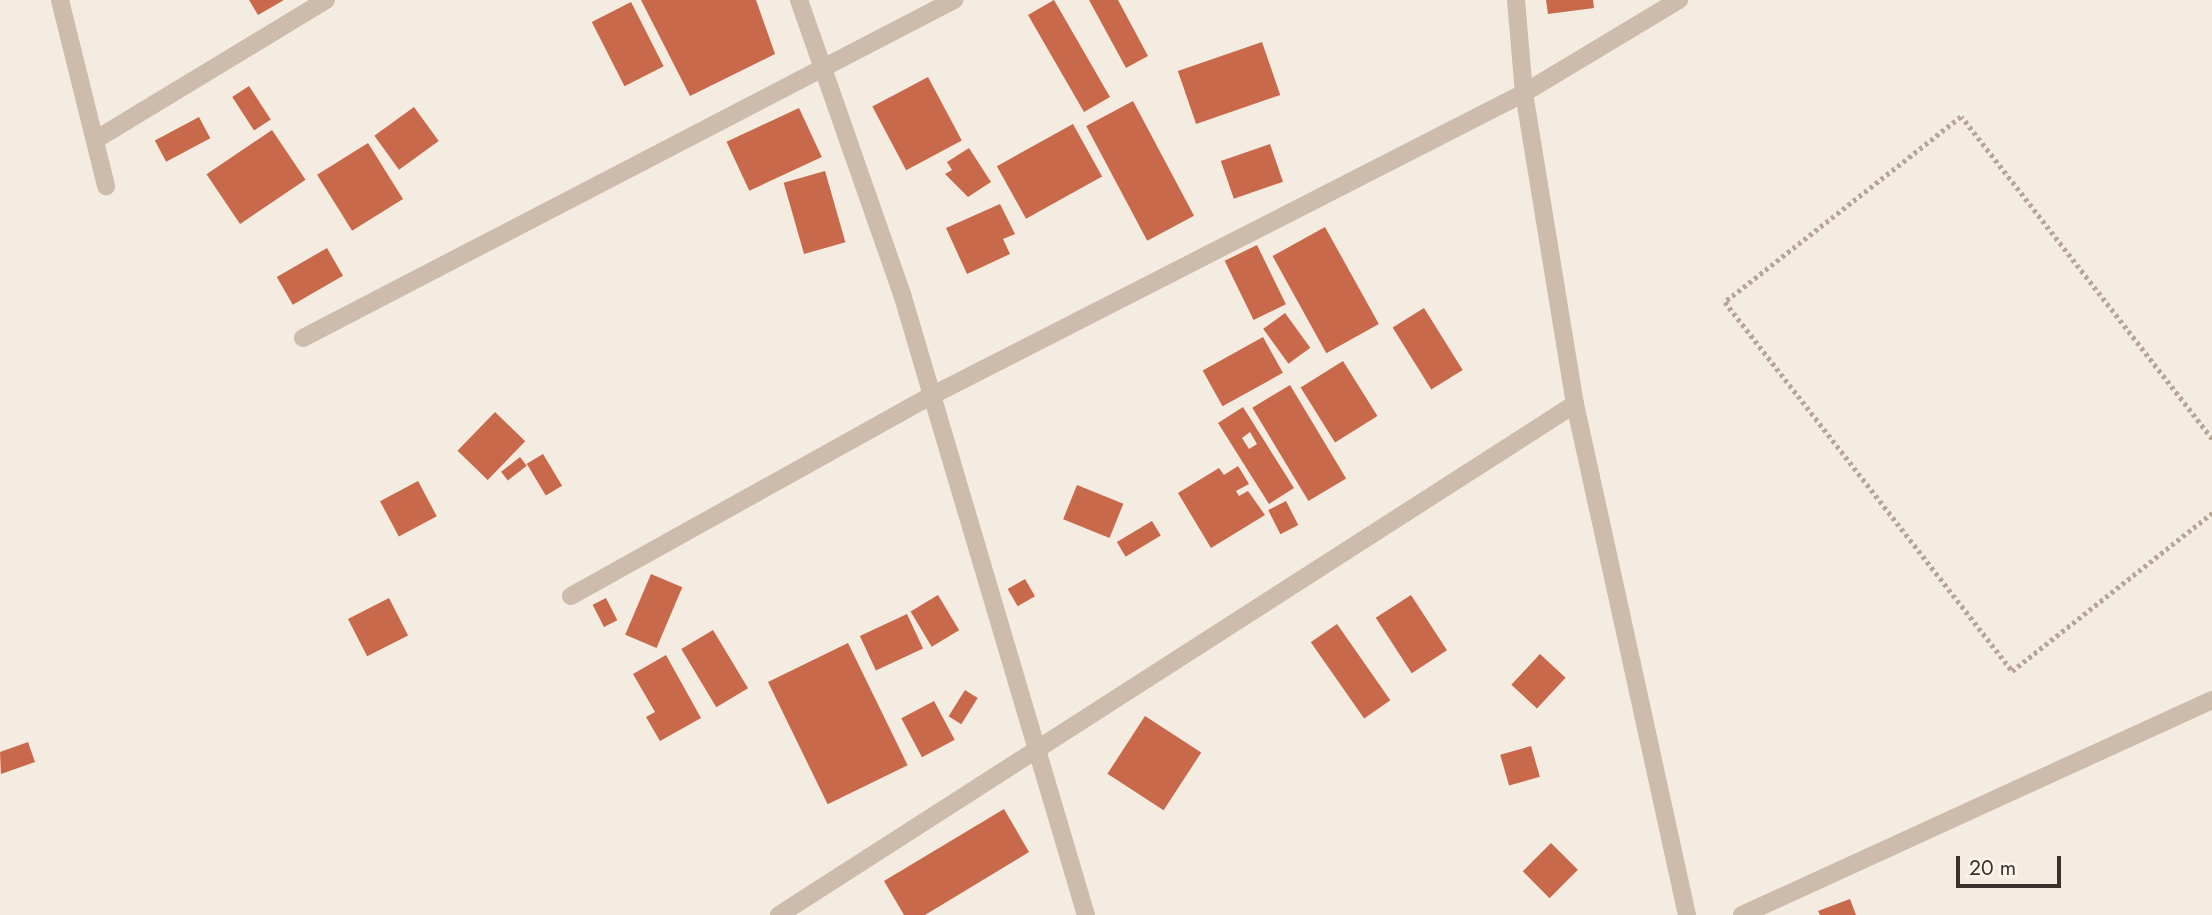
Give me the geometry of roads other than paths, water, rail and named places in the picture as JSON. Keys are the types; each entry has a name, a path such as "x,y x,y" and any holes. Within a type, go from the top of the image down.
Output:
{"street":[{"path":"60,0 106,186"},
{"path":"95,140 326,0"},
{"path":"799,0 824,65 902,294 929,397 1086,915"},
{"path":"303,338 824,65 954,0"},
{"path":"1516,0 1524,93 1575,404 1687,915"},
{"path":"571,596 929,397 1524,93 1679,0"},
{"path":"779,915 1034,746 1575,404"},
{"path":"1742,915 2212,700"}]}
